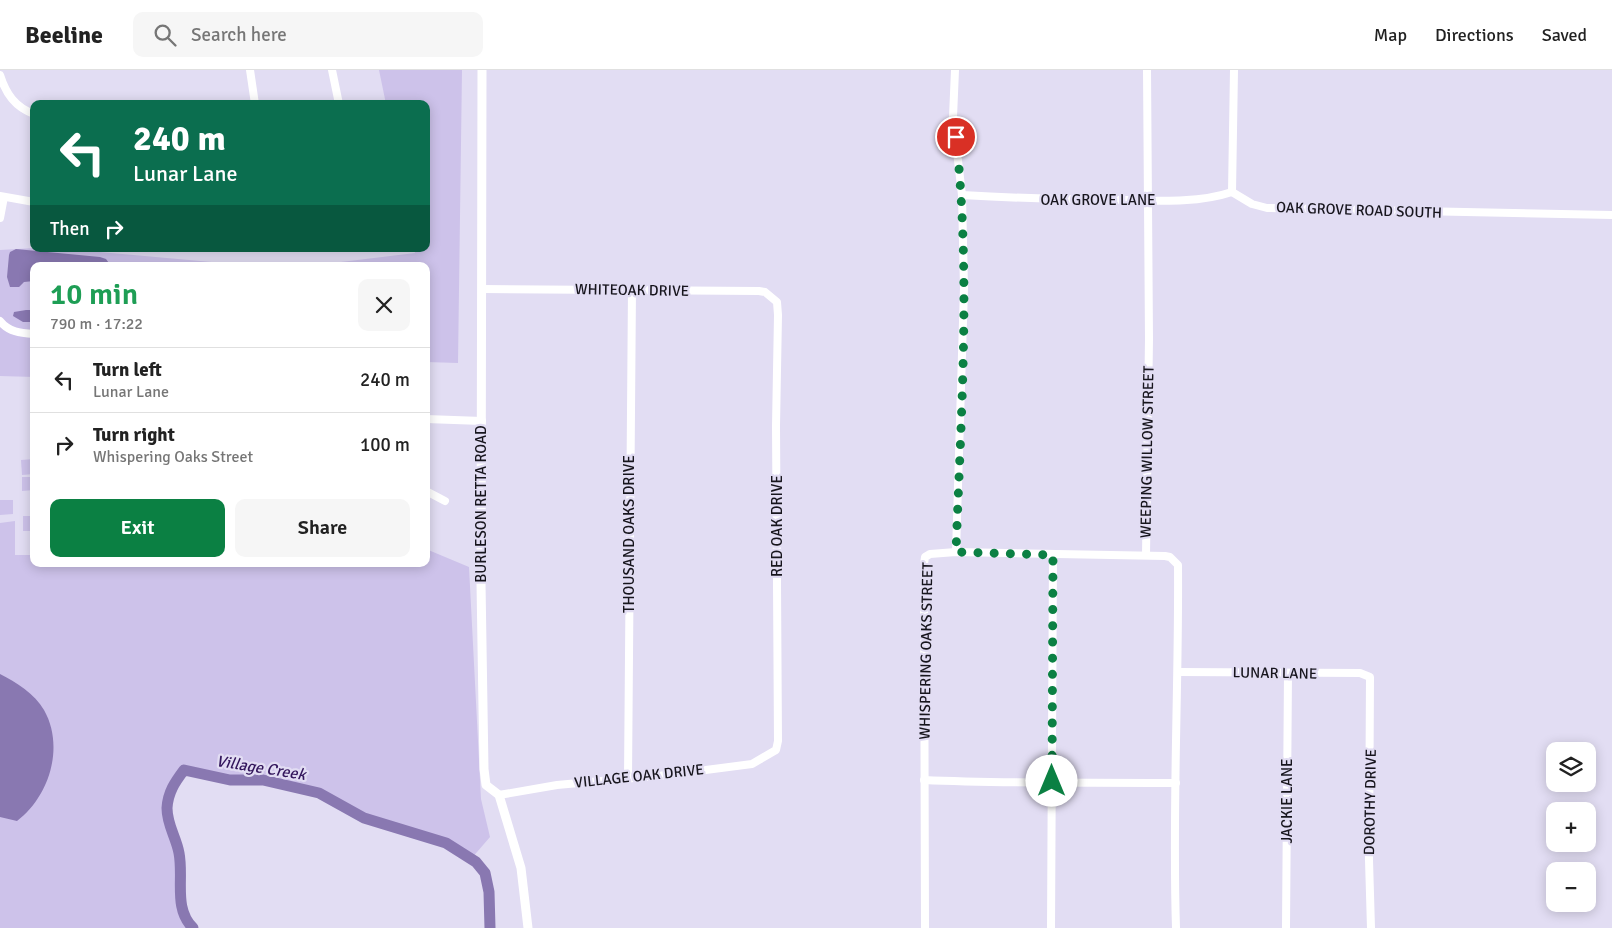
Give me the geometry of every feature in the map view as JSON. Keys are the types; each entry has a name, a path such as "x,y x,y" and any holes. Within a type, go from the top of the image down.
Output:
{"street":[{"path":"250,70 254,100"},
{"path":"332,70 338,100"},
{"name":"BURLESON RETTA ROAD","path":"482,70 484,769 486,785 499,795 521,868 528,928"},
{"name":"WHISPERING OAKS STREET","path":"925,928 924,564 925,557 930,554 956,552 964,288 962,195 953,117 955,70"},
{"name":"WEEPING WILLOW STREET","path":"1147,70 1149,339 1146,555 1170,557 1178,565 1179,672 1176,783 1176,928"},
{"path":"1232,192 1234,70"},
{"path":"0,75 11,99 23,110 30,113"},
{"name":"OAK GROVE LANE","path":"962,195 1042,200 1147,201 1216,197 1232,192"},
{"name":"OAK GROVE ROAD SOUTH","path":"1232,192 1252,204 1267,208 1612,215"},
{"path":"0,218 2,196 30,201"},
{"name":"WHITEOAK DRIVE","path":"482,289 759,291 765,292 777,302"},
{"name":"THOUSAND OAKS DRIVE","path":"628,778 632,290"},
{"name":"RED OAK DRIVE","path":"776,750 778,741 777,302"},
{"path":"0,321 6,328 19,333 30,334"},
{"path":"430,419 482,422"},
{"path":"430,493 445,501"},
{"path":"956,552 1146,555"},
{"path":"1051,928 1053,555"},
{"name":"LUNAR LANE","path":"1179,672 1360,674 1370,677"},
{"name":"JACKIE LANE","path":"1286,928 1288,674"},
{"name":"DOROTHY DRIVE","path":"1370,677 1369,860 1371,928"},
{"name":"VILLAGE OAK DRIVE","path":"499,795 557,785 752,764 776,750"},
{"path":"924,780 998,783 1052,781 1176,783"}],"shaded area":[{"path":"379,70 462,70 458,363 430,362 430,262 341,262 415,252 430,252 430,100 385,100"},
{"path":"30,248 30,252 100,252 212,262 30,262 30,377 0,376 0,250"},
{"path":"16,249 30,250 30,252 100,257 108,262 30,262 30,281 24,282 19,287 10,287 7,277 10,252"},
{"path":"30,310 30,322 23,322 13,316 14,312"},
{"path":"30,459 30,474 22,475 21,460"},
{"path":"22,477 30,477 30,490 22,491"},
{"path":"0,500 13,500 13,514 0,515"},
{"path":"23,516 30,516 30,531 23,531"},
{"path":"15,521 15,555 30,555 30,567 430,567 430,551 469,567 481,799 490,837 471,859 446,843 364,818 319,793 263,780 230,780 184,770 172,788 167,808 168,820 179,853 180,893 183,912 193,928 0,928 0,523"},
{"path":"0,674 25,689 36,699 44,710 50,724 53,740 53,755 45,785 38,799 17,821 0,817"}],"waterway":[{"name":"Village Creek","path":"193,928 183,912 180,893 179,853 168,820 167,808 172,788 184,770 230,780 263,780 319,793 364,818 446,843 476,862 485,873 489,892 490,928"}],"route":[{"path":"956,137 962,195 964,288 956,552 1053,555 1052,781"}]}
